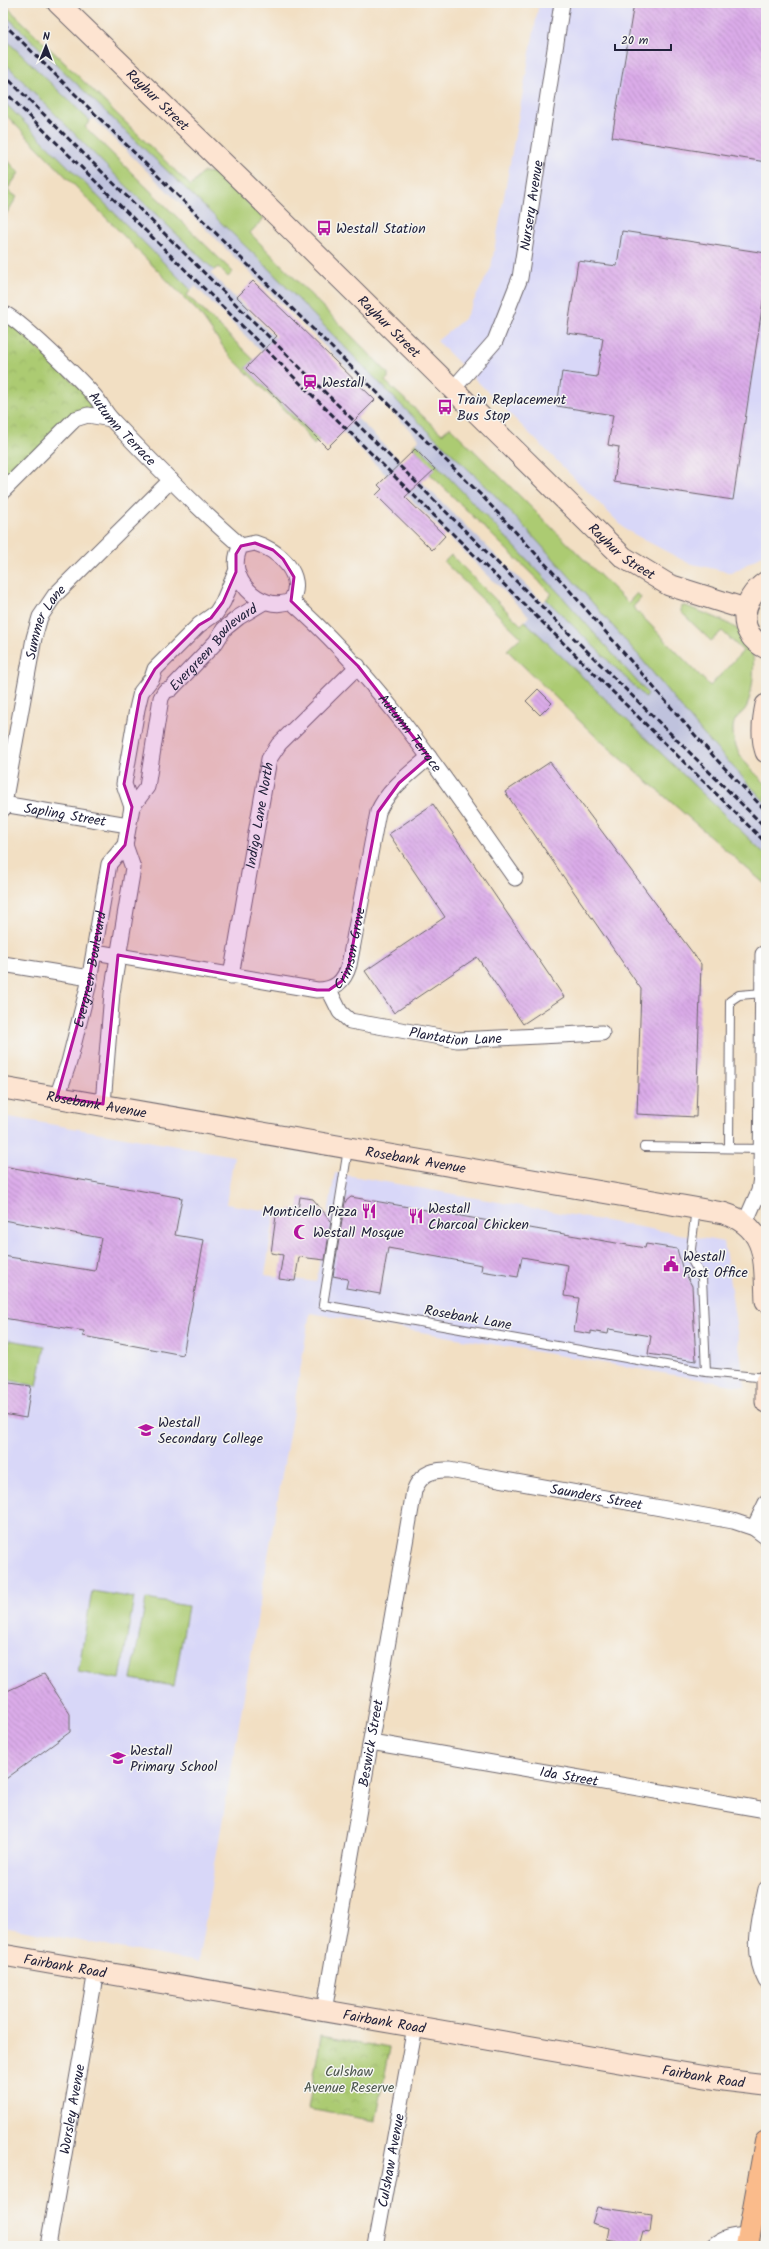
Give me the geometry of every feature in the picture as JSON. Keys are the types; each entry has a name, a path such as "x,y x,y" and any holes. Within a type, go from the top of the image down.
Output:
{"main road":[{"name":"Rayhur Street","path":"58,3 623,557 669,585 745,609"},
{"path":"766,582 756,588 749,598 745,609 748,629 753,638 766,648"},
{"path":"766,705 763,719 764,746 766,752"},
{"name":"Rosebank Avenue","path":"3,1088 103,1104 730,1215 755,1232 761,1245 766,1300"},
{"path":"766,1379 766,1402"},
{"name":"Fairbank Road","path":"3,1955 723,2080 766,2085"},
{"path":"748,2240 766,2142"}],"street":[{"name":"Nursery Avenue","path":"453,389 495,341 520,278 562,3"},
{"name":"Autumn Terrace","path":"3,313 15,319 96,398 111,419 171,480 240,546"},
{"path":"3,491 75,419 88,415 111,419"},
{"name":"Summer Lane","path":"3,806 34,638 40,617 55,595 171,480"},
{"path":"255,543 265,546 283,559 294,577 295,586 291,601 276,605 264,602 249,592 236,572 236,554 240,546 255,543"},
{"name":"Evergreen Boulevard","path":"132,806 124,784 141,692 152,678 155,669 199,625 216,613 223,602 236,572"},
{"name":"Autumn Terrace","path":"291,601 320,627 358,666 429,757 515,878"},
{"name":"Evergreen Boulevard","path":"103,1104 118,955 133,868 125,845 132,806 147,787 164,694 216,642 224,629 239,617 264,602"},
{"name":"Indigo Lane North","path":"231,976 269,759 279,744 358,666"},
{"name":"Crimson Grove","path":"95,952 317,990 329,990 342,981 349,965 378,812 391,791 429,757"},
{"name":"Sapling Street","path":"3,806 128,825"},
{"name":"Evergreen Boulevard","path":"57,1096 69,1062 90,978 110,864 125,845"},
{"path":"745,1224 760,1185 762,1149 763,954"},
{"path":"3,964 90,978"},
{"name":"Plantation Lane","path":"329,990 340,1012 350,1021 446,1039 471,1040 602,1033"},
{"name":"Saunders Street","path":"423,1476 436,1470 449,1470 733,1521 754,1530"},
{"name":"Beswick Street","path":"324,2011 372,1742 414,1490 423,1476"},
{"path":"754,1530 766,1503"},
{"name":"Ida Street","path":"372,1742 766,1810"},
{"path":"764,1977 758,1958 756,1943 766,1889"},
{"name":"Worsley Avenue","path":"48,2246 96,1971"},
{"name":"Culshaw Avenue","path":"375,2246 415,2027"},
{"path":"714,2246 730,2236 748,2240"}],"lane":[{"path":"729,1148 730,1001 740,995 763,993"},
{"path":"644,1147 762,1149"},
{"name":"Rosebank Lane","path":"348,1148 323,1305 706,1372 766,1379"},
{"path":"696,1208 690,1257 702,1278 706,1372"}],"highlighted area":[{"path":"255,543 273,550 283,559 294,577 291,601 358,666 429,757 399,783 378,812 349,965 342,981 329,990 317,990 118,955 103,1104 57,1097 88,987 109,864 125,845 132,807 124,784 140,695 155,669 199,625 211,618 223,602 236,572 236,554 241,546"}],"shaded area":[{"path":"539,3 766,3 766,542 764,554 732,573 688,563 626,530 437,341 465,318 491,268"},
{"path":"3,13 264,264 403,407 491,491 563,569 639,656 703,734 766,803 766,855 525,621 529,616 195,286 191,290 3,101 3,61 111,171 214,270 211,274 543,602 546,599 646,698 648,694 559,593 416,443 419,439 93,118 90,121 3,37"},
{"path":"3,1116 234,1156 226,1204 275,1212 265,1275 316,1282 335,1173 724,1242 745,1387 310,1313 198,1962 3,1927"}],"green space":[{"path":"3,3 191,186 203,172 216,173 264,218 250,233 388,373 388,378 385,381 442,434 450,427 628,603 637,593 641,598 633,607 710,686 743,651 722,631 711,641 681,612 681,606 686,606 725,622 733,626 745,636 752,650 754,670 753,680 747,706 735,720 733,728 734,737 739,753 766,784 766,803 703,734 639,656 563,569 491,491 403,407 264,264 3,13"},
{"path":"3,37 90,121 85,127 233,272 228,277 218,267 214,270 111,171 3,61"},
{"path":"3,101 191,290 187,295 254,360 246,368 319,440 314,445 302,428 229,355 200,314 3,112"},
{"path":"3,155 19,173 7,190 17,197 3,219"},
{"path":"3,318 9,321 94,402 95,407 3,485"},
{"path":"416,443 559,593 648,694 646,698 546,599 552,594 430,474 434,469 415,449 413,446"},
{"path":"451,555 521,625 525,621 766,855 766,885 592,733 507,650 521,637 444,562"},
{"path":"9,1340 45,1346 37,1386 3,1379"},
{"path":"92,1591 134,1598 120,1679 78,1672"},
{"path":"146,1599 188,1606 174,1686 131,1679"},
{"name":"Culshaw Avenue Reserve","path":"321,2036 390,2048 376,2121 308,2109"}],"building":[{"path":"634,3 766,3 766,162 612,137"},
{"path":"622,231 766,253 766,282 733,500 614,482 619,447 608,445 613,415 557,406 562,372 597,377 603,338 567,333 578,261 617,266"},
{"path":"253,281 375,400 327,448 246,368 277,336 237,297"},
{"path":"415,449 435,469 405,497 445,536 432,550 376,495 382,489 378,485"},
{"path":"538,689 552,703 540,715 526,701"},
{"path":"550,762 701,964 696,1117 637,1114 641,989 505,792"},
{"path":"433,804 564,997 523,1024 477,957 394,1013 365,971 445,917 389,834"},
{"path":"3,1166 182,1198 175,1235 204,1240 183,1355 83,1336 84,1331 3,1318 3,1256 95,1271 101,1238 3,1220"},
{"path":"300,1197 313,1199 331,1221 325,1260 299,1257 295,1281 279,1279 283,1255 271,1253 276,1216 280,1216 280,1212 289,1213 289,1209 298,1210"},
{"path":"351,1197 645,1248 646,1244 677,1249 682,1267 692,1286 696,1361 648,1354 651,1336 609,1329 608,1334 591,1331 591,1334 574,1331 579,1298 564,1296 568,1265 522,1257 518,1277 481,1271 482,1265 388,1248 380,1294 346,1288 348,1279 333,1276 345,1202"},
{"path":"3,1382 31,1386 26,1418 3,1414"},
{"path":"44,1674 70,1714 70,1732 3,1781 3,1693"},
{"path":"597,2207 652,2215 650,2232 643,2231 639,2246 607,2240 609,2228 592,2223"}],"railway":[{"path":"3,23 482,496 564,584 715,758 766,811"},
{"path":"3,74 766,828"},
{"path":"3,90 766,843"}],"place":[{"name":"Westall Station","path":"324,228"},
{"name":"Westall","path":"310,382"},
{"name":"Train Replacement Bus Stop","path":"445,407"},
{"name":"Monticello Pizza","path":"369,1211"},
{"name":"Westall Charcoal Chicken","path":"416,1216"},
{"name":"Westall Mosque","path":"301,1232"},
{"name":"Westall Post Office","path":"671,1264"},
{"name":"Westall Secondary College","path":"146,1430"},
{"name":"Westall Primary School","path":"118,1758"}]}
